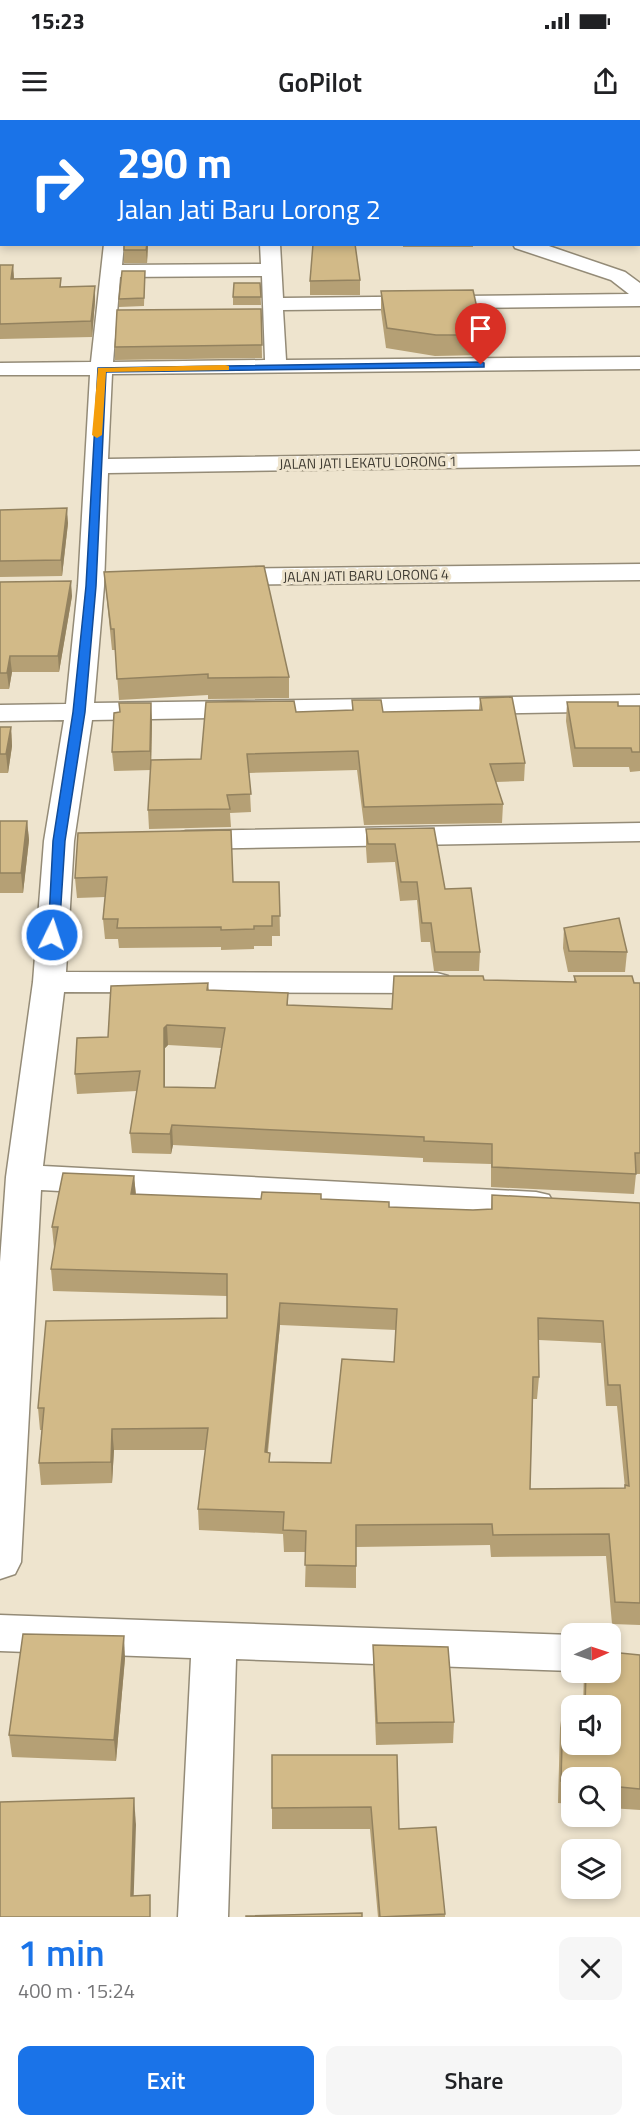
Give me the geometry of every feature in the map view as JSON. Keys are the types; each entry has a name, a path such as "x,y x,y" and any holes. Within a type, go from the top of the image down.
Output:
{"street":[{"path":"0,1562 24,1177 49,982 71,841 79,712 91,583 101,370 120,315 112,271 114,246"},
{"path":"270,246 276,367"},
{"path":"528,246 618,276 640,293"},
{"path":"112,271 272,270"},
{"path":"249,313 273,308 640,300"},
{"path":"0,369 101,370 640,363"},
{"name":"JALAN JATI LEKATU LORONG 1","path":"95,466 640,458"},
{"name":"JALAN JATI BARU LORONG 4","path":"196,578 640,572"},
{"path":"0,713 640,703"},
{"path":"164,840 640,832"},
{"path":"49,982 463,983"},
{"path":"24,1177 569,1205"},
{"path":"0,1633 561,1653"},
{"path":"203,1917 214,1642"}],"building":[{"path":"124,246 147,246 146,250 124,250"},
{"path":"313,246 355,246 360,280 310,281"},
{"path":"0,265 13,265 11,279 61,278 60,287 95,286 91,321 0,324"},
{"path":"122,271 145,271 144,298 119,299"},
{"path":"234,283 260,283 261,297 233,297"},
{"path":"473,290 483,335 436,335 387,328 381,291"},
{"path":"261,309 262,345 115,347 117,310"},
{"path":"67,508 61,560 0,561 0,510"},
{"path":"264,566 289,677 208,678 208,674 117,679 114,629 111,629 104,572"},
{"path":"71,581 58,656 10,656 7,673 0,673 0,582"},
{"path":"512,697 525,763 490,764 503,804 364,807 358,751 247,754 251,794 227,795 230,809 148,810 151,760 201,759 206,702 294,701 296,712 353,710 352,700 381,700 383,712 482,710 480,698"},
{"path":"567,702 618,702 618,706 640,706 640,752 632,752 631,748 575,748"},
{"path":"119,703 151,703 150,751 112,752 114,713 120,712"},
{"path":"0,727 11,727 6,754 0,754"},
{"path":"0,821 27,821 21,873 0,873"},
{"path":"434,828 445,889 471,888 480,952 435,952 431,923 422,923 417,882 401,882 395,844 368,844 366,829"},
{"path":"231,830 233,882 279,882 280,916 272,916 272,926 221,930 221,927 117,928 118,919 103,919 107,877 75,878 78,833"},
{"path":"619,918 627,952 569,951 564,928"},
{"path":"394,976 483,976 484,980 576,982 574,976 632,976 634,983 640,983 640,1153 635,1153 636,1174 492,1167 492,1144 424,1141 424,1137 172,1125 170,1134 130,1133 140,1071 75,1074 77,1038 108,1037 111,986 208,983 207,990 288,993 287,1005 392,1009","holes":["167,1025 225,1028 215,1088 164,1087 164,1028"]},
{"path":"63,1173 134,1176 131,1194 261,1199 262,1192 321,1194 321,1199 389,1202 389,1207 473,1210 492,1209 492,1195 640,1203 640,1603 615,1602 609,1534 493,1535 492,1524 356,1525 356,1566 305,1565 306,1531 283,1530 284,1512 198,1509 208,1428 112,1429 111,1462 39,1463 44,1408 38,1408 46,1321 227,1318 227,1274 51,1269 58,1227 52,1227","holes":["280,1303 397,1309 394,1362 342,1359 331,1463 269,1462 270,1453 265,1452","538,1318 603,1321 608,1385 620,1385 629,1486 625,1485 625,1488 530,1489 533,1377 539,1377"]},
{"path":"23,1634 124,1636 114,1740 9,1735"},
{"path":"373,1645 448,1647 454,1722 377,1723"},
{"path":"621,1653 640,1655 640,1789 621,1787 621,1767 561,1767 562,1755 621,1755 621,1695 585,1695 586,1683 621,1683"},
{"path":"272,1755 397,1755 399,1829 436,1827 445,1914 380,1917 371,1807 272,1808"},
{"path":"134,1798 131,1896 150,1895 150,1917 0,1917 0,1802"},
{"path":"362,1913 362,1917 246,1917 246,1916"}],"slow traffic":[{"path":"97,435 101,370 225,368"}],"route":[{"path":"52,935 59,841 79,712 91,586 101,370 481,365"}]}
